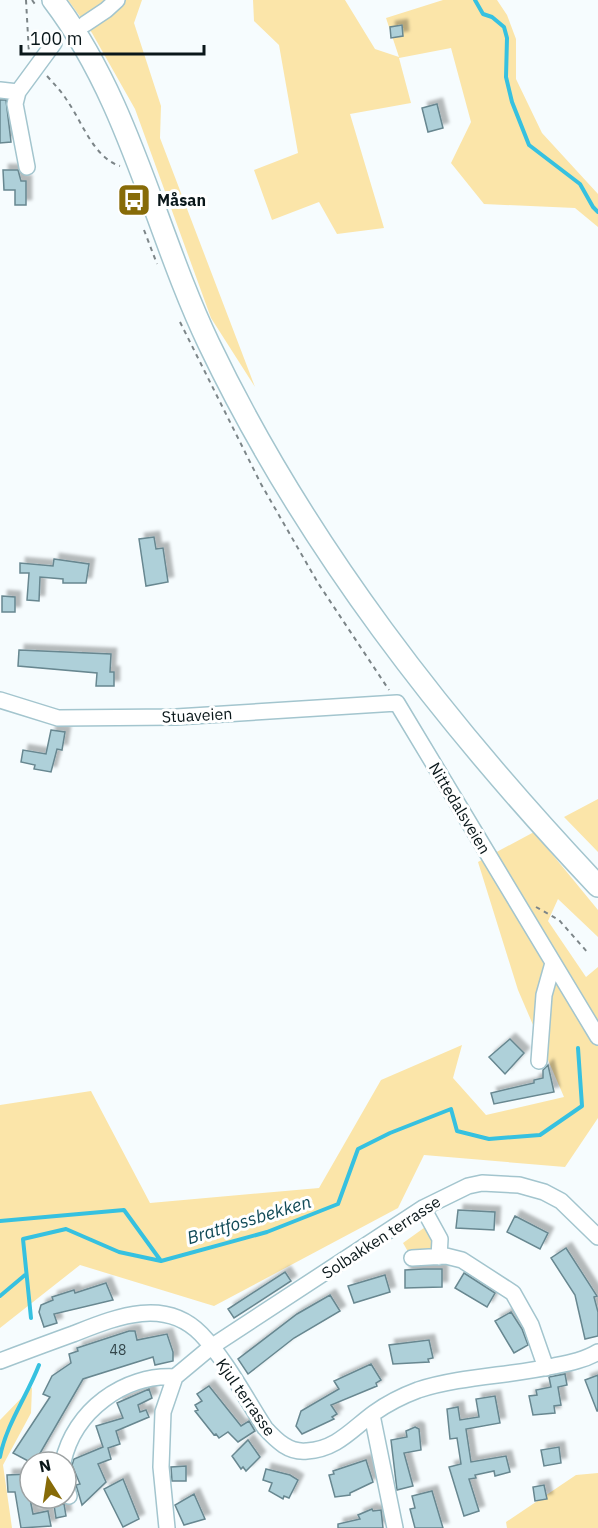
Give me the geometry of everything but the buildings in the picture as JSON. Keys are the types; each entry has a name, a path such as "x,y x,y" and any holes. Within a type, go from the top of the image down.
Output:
{"highway":[{"path":"46,5 78,37 106,89 198,320 242,410 279,474 338,565 441,705 527,809 598,886"}],"street":[{"path":"85,24 117,0"},
{"path":"27,167 15,104 18,92 35,66 54,44"},
{"path":"0,90 18,92"},
{"name":"Stuaveien","path":"0,700 58,718 176,717 397,703"},
{"name":"Nittedalsveien","path":"397,703 598,1036"},
{"path":"539,1060 544,995 553,963"},
{"name":"Solbakken terrasse","path":"175,1377 211,1347 423,1208 468,1186 482,1183 519,1185 544,1192 561,1201 598,1237"},
{"path":"423,1208 440,1239 440,1257"},
{"path":"411,1258 440,1257 462,1260 513,1293 531,1325 546,1368"},
{"name":"Kjul terrasse","path":"0,1361 114,1318 136,1313 175,1317 199,1332 265,1428 290,1449 306,1452 324,1449 343,1440 394,1399 461,1380 546,1368 598,1352"},
{"path":"67,1450 72,1436 94,1407 110,1393 159,1376 175,1377 163,1412 161,1467 167,1528"},
{"path":"372,1415 395,1528"}],"path":[{"path":"26,0 29,55 35,66 65,96 96,146 110,161 120,166"},
{"path":"32,0 46,5"},
{"path":"318,583 397,703"},
{"path":"514,898 549,913 559,920 589,954"}],"shaded area":[{"path":"68,0 142,0 134,23 161,106 160,138 255,387 211,318 135,109 92,33"},
{"path":"253,0 345,0 375,49 399,57 386,18 443,0 497,0 507,15 516,39 516,79 542,133 598,194 598,227 575,208 484,204 451,163 471,122 451,48 399,58 411,103 350,114 384,228 337,234 319,202 272,220 254,170 298,153 279,45 254,21"},
{"path":"598,799 598,852 564,817"},
{"path":"534,832 598,910 598,937 558,899 548,921 586,977 598,967 598,1118 565,1167 424,1155 398,1208 214,1306 80,1265 0,1328 0,1105 91,1091 150,1203 319,1188 381,1080 462,1045 453,1078 486,1115 564,1097 518,990 478,862"},
{"path":"428,1225 436,1240 434,1253 410,1255 403,1243"},
{"path":"32,1387 31,1413 3,1465 12,1528 0,1528 0,1420"},
{"path":"598,1473 598,1528 507,1528 506,1522 576,1475"}],"waterway":[{"name":"Brattfossbekken","path":"475,0 483,14 492,17 504,27 507,38 506,77 512,102 529,145 580,184 598,212"},
{"name":"Brattfossbekken","path":"31,1318 23,1239 66,1229 119,1252 161,1261 267,1232 338,1204 358,1149 390,1133 451,1109 457,1131 489,1139 540,1135 582,1106 578,1048"},
{"path":"0,1221 124,1210 161,1261"},
{"path":"0,1296 25,1275"},
{"name":"Brattfossbekken","path":"0,1457 7,1433 39,1365"}],"place":[{"name":"Måsan","path":"134,200"}]}
